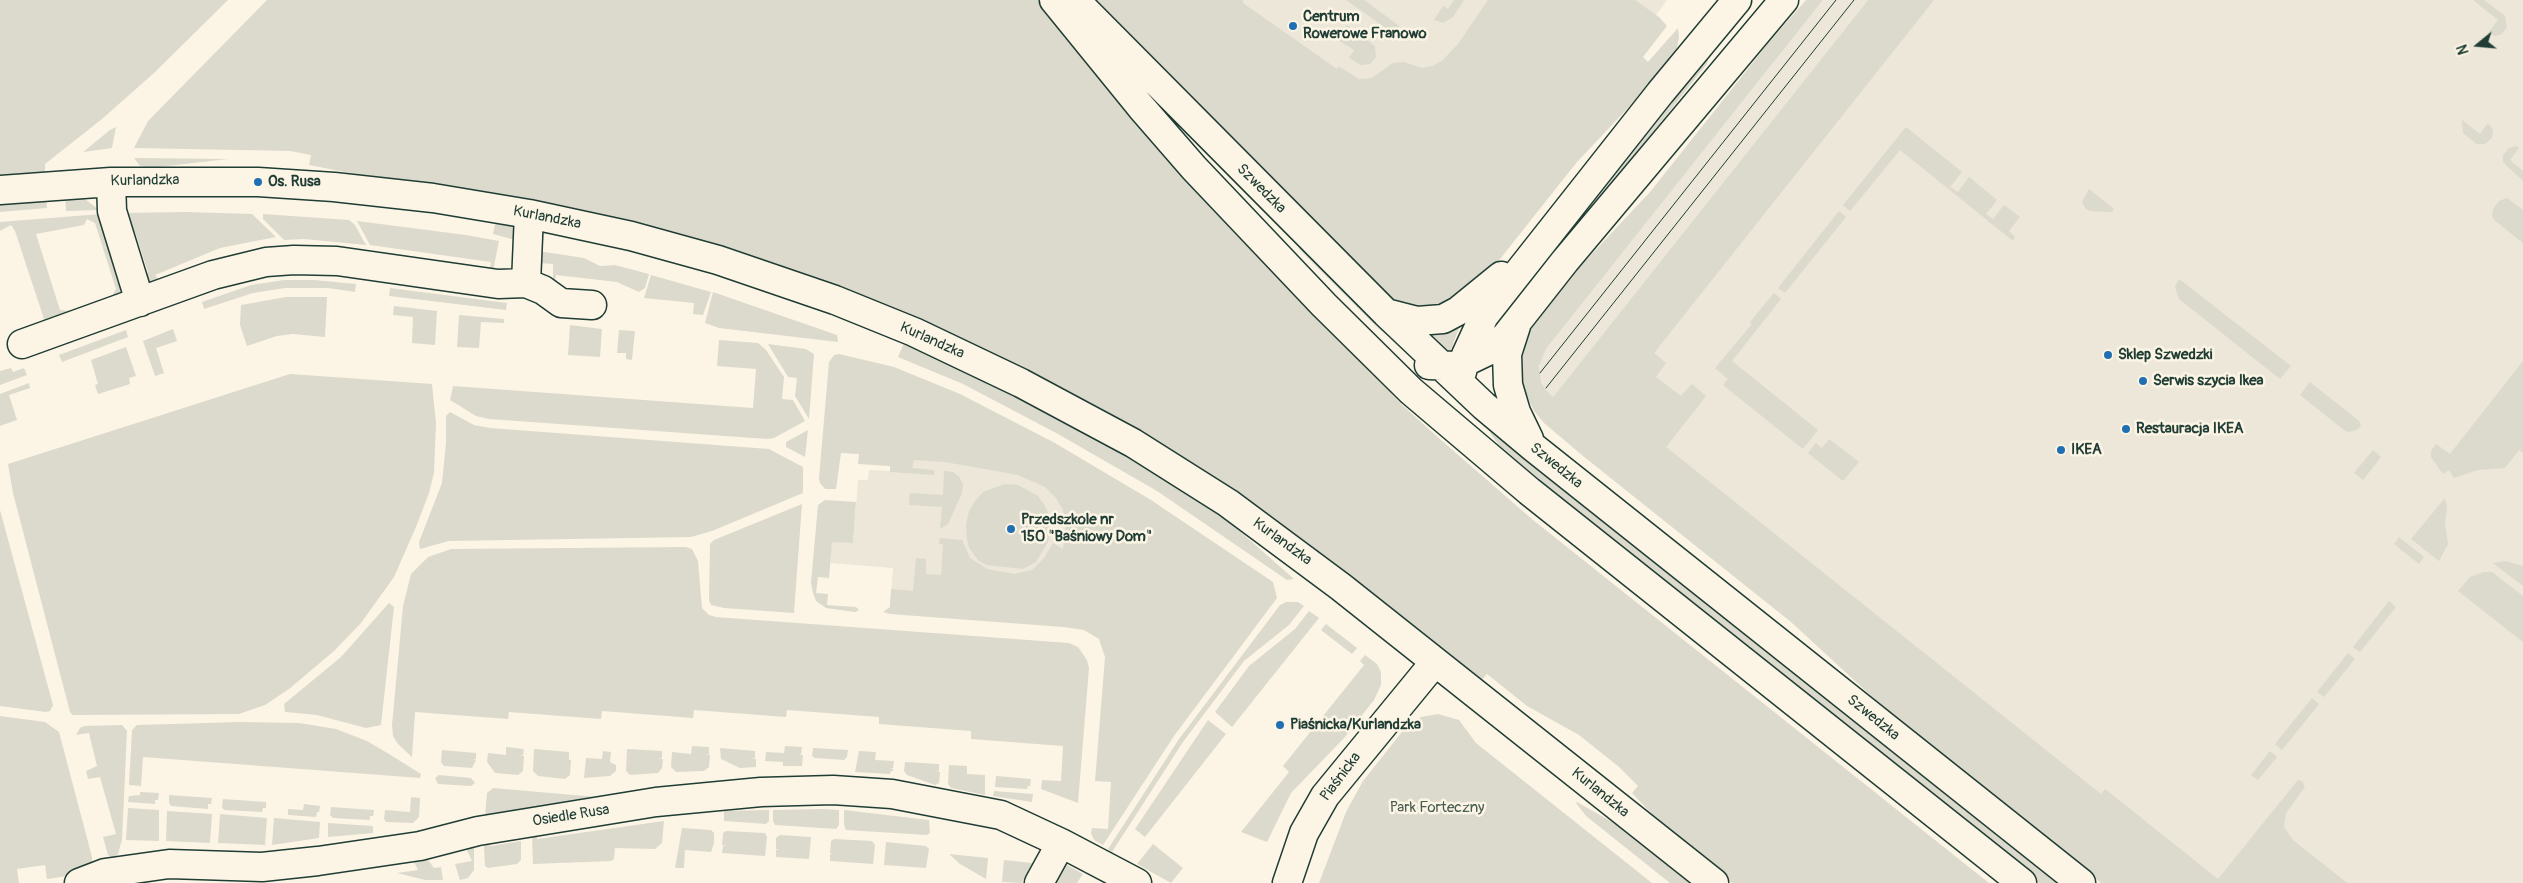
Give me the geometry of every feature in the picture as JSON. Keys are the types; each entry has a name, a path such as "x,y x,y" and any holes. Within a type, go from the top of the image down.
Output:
{"street":[{"path":"1054,0 1116,77 1194,168 1363,345 1411,391 1475,446 2022,883"},
{"name":"Szwedzka","path":"1075,0 1386,314 1455,371 1534,447 2081,883"},
{"path":"1475,446 1466,422 1455,371 1484,316 1718,20 1737,0"},
{"path":"1363,345 1455,371 1498,343 1513,329 1784,0"},
{"path":"112,182 112,211 140,302"},
{"name":"Kurlandzka","path":"0,190 112,182 258,182 334,187 433,198 528,214 631,236 774,278 914,332 1021,382 1133,443 1235,508 1314,566 1714,883"},
{"path":"526,283 528,214"},
{"path":"1386,314 1416,321 1443,319 1458,311 1538,247"},
{"path":"22,344 213,276 266,262 294,260 337,261 498,284 526,283 543,290 561,303 592,305"},
{"path":"1524,314 1510,340 1507,376 1512,403 1534,447"},
{"name":"Piaśnicka","path":"1288,883 1304,833 1325,796 1435,662"},
{"name":"Osiedle Rusa","path":"79,883 105,873 169,864 262,867 318,861 420,846 478,831 656,802 770,792 833,790 892,794 1001,815 1061,843 1137,883"},
{"path":"1039,883 1061,843"}],"shaded area":[{"path":"1161,0 1667,0 1643,33 1472,226"},
{"path":"1823,0 1868,0 1553,397 1545,389 1539,375 1540,361 1546,349"},
{"path":"1891,0 2523,0 2523,883 2204,883 1643,437 1635,329"},
{"name":"Przedszkole nr 150 \"Baśniowy Dom\"","path":"1029,442 1159,627 890,608 893,568 830,563 832,541 853,543 858,480 868,480 869,470 890,471 890,466 876,465"}],"green space":[{"path":"0,0 228,0 154,73 102,119 45,164 45,174 0,179"},
{"path":"267,0 1040,0 1084,56 1240,235 1402,405 1533,520 1989,883 1732,883 1664,827 1632,793 1638,786 1619,767 1579,735 1527,706 1487,674 1480,682 1404,623 921,323 391,181 309,165 311,155 290,151 134,148 148,121"},
{"path":"1085,0 1243,0 1243,3 1337,69 1338,66 1359,79 1372,78 1393,63 1404,62 1422,68 1442,61 1458,44 1488,0 1635,0 1659,17 1667,26 1643,57 1648,62 1678,28 1679,37 1676,53 1645,90 1577,162 1481,283 1461,304 1404,311"},
{"path":"1346,0 1364,0 1398,25 1400,30 1393,33"},
{"path":"1454,0 1464,0 1453,17 1443,23 1434,20 1443,6 1448,9"},
{"path":"1806,0 1823,0 1546,349 1539,366 1541,381 1545,389 1553,397 1868,0 1934,0 1654,353 1666,363 1656,377 1681,396 1692,384 1706,396 1666,447 2101,794 2105,789 2218,879 2298,780 2302,781 2305,787 2286,813 2284,827 2293,840 2347,883 2101,883 1892,715 1791,622 1583,456 1544,423 1534,411 1520,376 1522,348 1527,331 1558,290 1650,192 1770,41"},
{"path":"2473,0 2484,0 2505,16 2507,27 2502,34 2495,36 2488,33 2498,20"},
{"path":"1347,25 1375,46 1376,57 1370,64 1361,65 1349,58 1354,50 1338,40"},
{"path":"1705,57 1708,60 1707,64 1513,309 1494,330 1492,327"},
{"path":"2462,120 2480,134 2488,123 2493,130 2492,138 2485,144 2477,144 2463,133"},
{"path":"116,127 112,148 83,152 110,130"},
{"path":"1906,127 1962,172 1950,187 1958,192 1969,177 1997,200 1986,214 1993,219 2004,205 2020,217 2009,231 2015,237 2013,241 1900,150 1850,211 1843,205"},
{"path":"2516,146 2519,148 2510,160 2523,171 2523,181 2503,162 2503,155 2509,148"},
{"path":"134,158 228,159 150,168 140,166"},
{"path":"2089,189 2114,209 2112,212 2090,211 2086,209 2082,202"},
{"path":"65,195 81,196 99,210 66,211"},
{"path":"46,196 47,208 0,212 0,203"},
{"path":"2507,198 2523,210 2523,243 2494,220 2492,216 2493,209 2499,201"},
{"path":"1839,211 1846,217 1785,293 1778,288"},
{"path":"122,213 252,214 276,237 220,248 155,275 164,286 143,283 148,272 135,232 126,231"},
{"path":"101,214 126,295 109,302 116,289 95,223 87,219 84,225 36,234 60,310 71,311 70,315 36,327 44,319 15,231 11,225 0,231 0,222"},
{"path":"263,214 349,220 355,225 366,245 304,239 284,240 263,219"},
{"path":"496,219 513,227 519,241 493,234"},
{"path":"357,221 499,241 492,276 489,275 491,262 370,245"},
{"path":"1300,243 1399,344 1379,329 1299,249"},
{"path":"538,251 584,258 600,266 615,265 649,274 645,288 639,292 617,282 556,275 554,288 537,278 553,278 553,264 538,263"},
{"path":"651,275 711,292 703,315 693,314 694,303 644,298"},
{"path":"2179,279 2291,366 2280,379 2179,299 2175,287"},
{"path":"284,280 314,280 356,284 355,292 328,288 285,288 253,293 204,309 202,302 251,285"},
{"path":"390,288 507,303 506,310 389,296"},
{"path":"713,292 837,335 838,342 719,328 705,323"},
{"path":"1774,293 1781,299 1732,361 1818,430 1803,449 1723,385 1728,379 1715,368 1752,324 1750,322"},
{"path":"286,297 327,297 325,337 293,334 277,336 247,346 240,325 241,305"},
{"path":"394,306 437,311 435,345 412,343 413,317 393,315"},
{"path":"459,315 504,319 504,323 481,322 479,348 457,347"},
{"path":"570,325 602,329 600,357 568,355"},
{"path":"1460,325 1449,355 1422,331"},
{"path":"173,329 177,341 156,348 164,373 155,376 143,341"},
{"path":"126,330 128,337 62,362 59,355"},
{"path":"619,330 635,331 632,360 626,359 626,353 617,353"},
{"path":"719,340 758,343 766,350 784,377 782,399 793,400 805,421 774,438 767,439 489,419 476,416 450,400 453,386 753,408 756,369 717,366"},
{"path":"905,341 967,368 1114,446 1210,505 1294,579 1287,580 1157,491 1058,434 963,384 898,357"},
{"path":"768,344 806,349 814,354 809,419 795,396 797,378 788,377"},
{"path":"126,347 136,376 129,378 130,384 98,394 95,385 98,384 91,360"},
{"path":"839,354 894,367 960,394 1055,443 1151,500 1273,582 1277,598 1174,736 1103,845 1094,840 1091,833 1092,828 1108,829 1111,782 1095,781 1105,657 1099,639 1084,630 1063,627 883,612 890,607 891,589 913,591 916,558 926,559 926,574 941,575 943,544 939,544 940,538 962,540 970,558 987,569 1014,574 1032,570 1044,558 1053,543 1063,549 1066,524 1063,510 1056,498 1045,487 1018,475 945,462 914,460 912,468 934,470 934,475 890,472 890,466 858,464 859,454 841,453 836,489 825,489 820,483 819,478 829,362 834,355"},
{"path":"2523,361 2523,453 2519,450 2505,468 2478,470 2454,478 2449,470 2443,474 2431,457 2431,451 2436,444 2450,454"},
{"path":"11,368 13,372 24,368 27,375 0,385 0,371"},
{"path":"290,374 432,384 436,423 434,473 429,493 416,527 394,577 361,623 334,651 289,689 265,705 239,714 73,715 70,712 13,493 8,464"},
{"path":"2310,382 2359,421 2361,426 2349,432 2344,430 2300,395"},
{"path":"29,383 30,388 9,395 17,420 0,426 0,394"},
{"path":"450,412 474,425 490,428 769,449 803,467 803,493 712,531 691,537 449,541 420,549 419,542 442,483 446,443 446,416"},
{"path":"1492,429 2060,883 2039,883 1579,516 1504,452 1490,433"},
{"path":"808,430 805,457 786,447 786,442"},
{"path":"1829,439 1859,462 1843,481 1808,453 1816,443 1822,448"},
{"path":"2373,450 2381,457 2363,480 2354,473"},
{"path":"944,471 953,472 963,484 962,493 948,524 940,529 942,507 909,505 910,493 943,495"},
{"path":"1005,484 1018,485 1038,496 1050,517 1049,540 1036,562 1023,569 987,565 979,561 969,548 967,539 966,525 969,511 975,501 983,492"},
{"path":"2445,498 2447,507 2445,523 2448,544 2439,561 2411,539"},
{"path":"825,500 856,502 853,543 832,542 829,578 818,577 816,593 828,594 827,605 856,607 859,610 855,612 826,608 816,601 813,593 811,583 818,505"},
{"path":"802,504 794,613 724,608 711,605 709,600 710,544 714,540"},
{"path":"0,510 53,705 50,711 46,712 0,706"},
{"path":"2399,537 2424,557 2419,564 2394,544"},
{"path":"686,547 692,549 698,561 702,608 709,615 716,617 1069,643 1078,647 1087,660 1089,668 1078,803 1041,789 1042,780 1061,781 1063,746 971,739 971,731 879,724 879,717 787,710 786,717 694,710 693,718 602,711 601,719 509,712 508,719 415,712 412,757 398,744 393,736 392,725 403,606 411,574 428,557 451,549"},
{"path":"2506,561 2523,566 2523,586 2493,563"},
{"path":"2484,572 2492,572 2523,596 2523,642 2458,591 2470,577"},
{"path":"2389,601 2396,607 2360,652 2353,647"},
{"path":"1286,602 1298,602 1304,606 1289,625 1244,661 1183,742 1112,852 1108,849 1179,739 1280,605"},
{"path":"389,603 394,607 381,725 366,728 317,715 285,712 284,704 341,657"},
{"path":"1309,611 1319,618 1232,727 1215,712 1249,666 1295,629"},
{"path":"1326,624 1357,648 1352,654 1321,630"},
{"path":"2348,653 2355,659 2324,697 2317,692"},
{"path":"1365,655 1377,664 1381,672 1381,685 1374,700 1345,737 1291,793 1267,842 1241,832 1289,772 1283,766 1364,665 1360,661"},
{"path":"2312,698 2319,704 2282,750 2275,744"},
{"name":"Park Forteczny","path":"1438,714 1459,720 1476,743 1652,883 1319,883 1346,812 1363,781 1405,728 1421,717"},
{"path":"0,716 45,722 59,732 92,857 92,867 81,874 47,879 45,865 17,869 19,883 0,883"},
{"path":"1208,720 1226,734 1145,837 1135,829"},
{"path":"241,722 299,723 336,729 367,741 421,774 420,778 143,757 141,786 129,785 132,730 137,725"},
{"path":"122,725 127,731 122,840 118,854 114,859 108,855 103,837 116,834 100,777 88,779 86,771 97,766 89,733 76,735 80,728 84,726"},
{"path":"692,746 709,747 709,754 705,754 710,755 709,767 704,771 676,772 671,767 672,752 691,754"},
{"path":"785,746 802,747 801,754 798,754 803,755 802,766 783,766 783,762 765,761 766,752 784,753"},
{"path":"506,747 524,749 523,755 520,756 524,756 523,771 518,775 495,773 487,762 488,753 506,755"},
{"path":"720,748 755,751 755,758 751,758 756,759 756,767 740,768 721,759"},
{"path":"813,748 848,750 847,757 844,760 815,758 812,756"},
{"path":"534,749 569,752 569,759 566,759 571,760 570,775 565,779 538,776 533,771"},
{"path":"627,749 662,751 662,758 658,759 663,759 662,768 658,773 630,775 626,771"},
{"path":"442,750 476,753 476,759 473,760 476,760 472,768 444,766 441,762"},
{"path":"603,751 611,752 610,762 616,765 616,771 610,776 584,778 586,758 602,759"},
{"path":"859,751 876,752 875,760 894,761 893,768 890,768 893,771 890,774 855,772"},
{"path":"2270,751 2277,757 2258,780 2251,775"},
{"path":"905,762 939,764 939,771 936,771 940,772 939,783 935,785 907,775 904,771"},
{"path":"949,765 967,766 967,774 985,775 985,795 951,788 948,784"},
{"path":"439,775 471,778 475,783 471,786 438,784 435,778"},
{"path":"996,776 1031,779 1030,786 1027,789 995,787"},
{"path":"493,788 608,798 490,822 485,816 487,793"},
{"path":"994,791 1033,794 1032,802 993,796"},
{"path":"140,792 159,793 158,800 155,800 155,804 128,802 129,796 140,795"},
{"path":"169,795 212,798 211,804 208,804 208,809 171,806"},
{"path":"411,797 420,798 419,817 413,823 386,822 384,819 385,810 410,812"},
{"path":"223,799 266,802 266,808 263,808 262,812 224,810 222,807"},
{"path":"1577,802 1633,834 1695,883 1670,883 1586,816"},
{"path":"304,804 320,806 316,817 288,815 288,809 303,810"},
{"path":"331,807 374,810 370,820 333,818 330,815"},
{"path":"128,808 159,810 159,841 126,840"},
{"path":"769,810 769,821 766,824 724,821 724,811"},
{"path":"773,810 839,810 839,825 836,829 775,825 773,821"},
{"path":"844,810 929,820 930,833 927,835 846,830"},
{"path":"167,811 212,814 210,843 166,841"},
{"path":"220,814 267,818 265,845 218,843"},
{"path":"274,818 320,822 319,838 272,845"},
{"path":"664,821 662,843 655,849 615,848 614,859 611,861 533,864 532,835 537,836 537,839"},
{"path":"328,823 373,826 373,833 328,837"},
{"path":"682,828 711,830 714,833 714,843 711,852 685,850 684,868 675,868"},
{"path":"726,831 765,833 767,837 765,856 722,853 723,846 726,846 722,845 723,833"},
{"path":"780,835 811,837 809,859 776,857 776,850 779,850 776,849 776,838"},
{"path":"834,839 872,841 875,845 873,864 830,861 830,854 833,854 830,853 831,841"},
{"path":"521,841 521,860 517,864 488,868 485,866 484,846 486,843 491,846"},
{"path":"886,842 926,846 929,849 926,868 884,865"},
{"path":"1153,844 1183,868 1171,883 1137,864"},
{"path":"471,845 474,848 474,870 468,878 460,880 455,864 472,861 465,846"},
{"path":"422,852 434,868 441,867 443,880 425,880 397,873 418,870 410,854"},
{"path":"949,854 988,858 986,879 960,864"},
{"path":"1004,860 1032,863 1022,883 1002,882"},
{"path":"1067,865 1083,874 1077,883 1048,883 1062,867"}],"tram line":[{"path":"1540,373 1836,0"},
{"path":"1546,388 1854,0"}],"place":[{"name":"Centrum Rowerowe Franowo","path":"1293,26"},
{"name":"Os. Rusa","path":"258,182"},
{"name":"Sklep Szwedzki","path":"2108,355"},
{"name":"Serwis szycia Ikea","path":"2143,381"},
{"name":"Restauracja IKEA","path":"2126,429"},
{"name":"IKEA","path":"2061,450"},
{"name":"Przedszkole nr 150 \"Baśniowy Dom\"","path":"1011,529"},
{"name":"Piaśnicka/Kurlandzka","path":"1280,725"}]}
